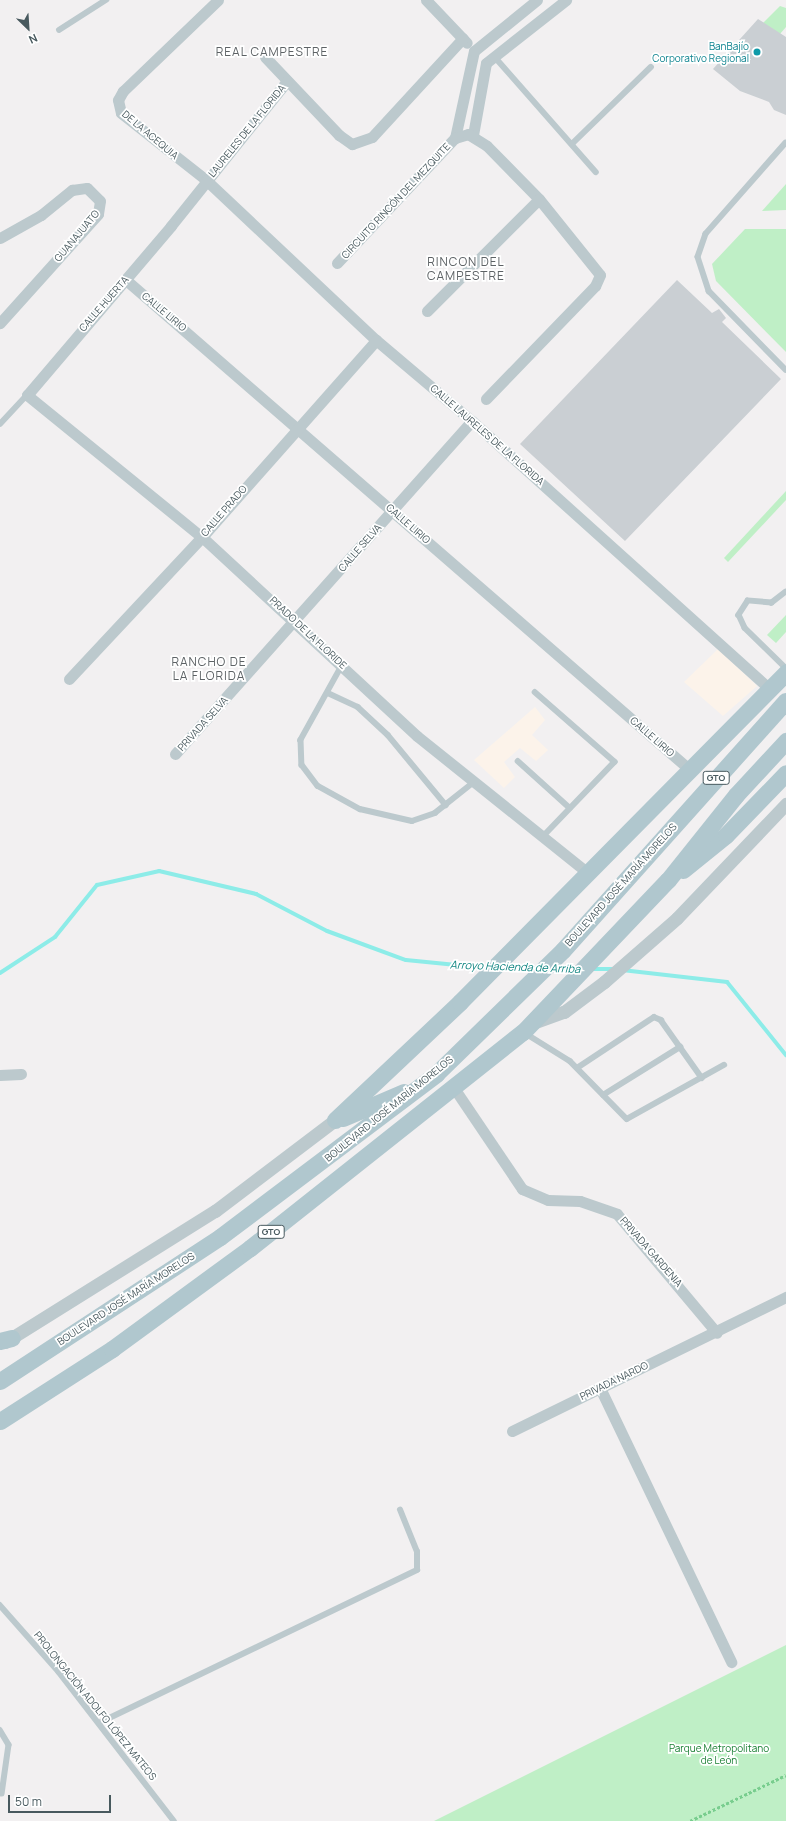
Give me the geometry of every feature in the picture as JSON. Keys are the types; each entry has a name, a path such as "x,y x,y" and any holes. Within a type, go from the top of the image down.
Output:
{"main road":[{"path":"336,1120 460,1002 786,672"},
{"name":"BOULEVARD JOSÉ MARÍA MORELOS","path":"0,1381 220,1237 422,1086 477,1036 563,950 786,701"},
{"name":"GTO","path":"0,1421 172,1306 454,1088 525,1028 668,880 736,795 786,741"},
{"path":"668,880 726,835 786,773"},
{"path":"336,1120 422,1086"}],"street":[{"name":"DE LA ACEQUIA","path":"206,180 122,113 118,100 130,83 218,0"},
{"path":"426,0 474,51 490,60"},
{"path":"474,51 537,0"},
{"path":"486,399 600,279 598,269 539,199 473,135 490,60 566,0"},
{"path":"265,57 339,135 352,144 372,137 463,38"},
{"name":"CIRCUITO RINCÓN DEL MEZQUITE","path":"338,263 455,138 474,51"},
{"name":"LAURELES DE LA FLORIDA","path":"206,180 287,81"},
{"name":"CIRCUITO RINCÓN DEL MEZQUITE","path":"455,138 473,135"},
{"name":"CALLE HUERTA","path":"27,395 126,280 206,180"},
{"name":"CALLE LAURELES DE LA FLORIDA","path":"206,180 376,340 472,421 770,689"},
{"name":"GUANAJUATO","path":"0,238 41,215 72,190 87,188 100,201 98,214 0,323"},
{"path":"427,311 539,199"},
{"name":"CALLE LIRIO","path":"126,280 297,430 393,510 690,770"},
{"name":"CALLE PRADO","path":"69,678 202,537 376,340"},
{"name":"PRADO DE LA FLORIDE","path":"27,395 202,537 417,736 588,873"},
{"name":"CALLE SELVA","path":"295,622 472,421"},
{"name":"PRIVADA SELVA","path":"175,754 295,622"},
{"path":"525,1028 564,1012 604,982 677,918 786,804"},
{"path":"0,1075 21,1074"},
{"name":"PRIVADA GARDENIA","path":"454,1088 522,1189 548,1200 580,1201 617,1214 717,1333"},
{"path":"4,1341 215,1211 336,1120"},
{"name":"PRIVADA NARDO","path":"512,1431 717,1333 786,1297"},
{"path":"600,1388 731,1662"}],"lane":[{"path":"58,30 106,0"},
{"path":"490,60 572,144 596,172"},
{"path":"572,144 651,67"},
{"path":"786,143 706,234 698,257 709,291 786,370"},
{"name":"CALLE HUERTA","path":"0,424 27,395"},
{"path":"786,592 772,603 748,601 739,615 745,628 786,668"},
{"path":"342,666 328,693 305,729 300,749 307,775 318,786 360,809 404,821 421,819 446,805 474,782"},
{"path":"535,692 615,762 543,837"},
{"path":"328,693 358,707 388,735 446,805"},
{"path":"518,761 570,808"},
{"path":"577,1068 654,1017 661,1020 702,1078"},
{"path":"525,1028 577,1068 627,1119 724,1065"},
{"path":"603,1095 680,1047"},
{"path":"99,1724 417,1570 417,1552 400,1510"},
{"name":"PROLONGACIÓN ADOLFO LÓPEZ MATEOS","path":"0,1605 99,1724 174,1821"},
{"path":"0,1730 10,1745 2,1794"}],"path":[{"path":"690,1821 786,1775"}],"shaded area":[{"path":"718,649 757,686 723,716 684,682"},
{"path":"535,707 545,720 532,735 548,750 536,761 520,748 504,762 515,777 504,788 474,760"}],"green space":[{"path":"780,6 786,8 786,27 780,34 763,23"},
{"path":"786,184 786,210 762,211"},
{"path":"745,229 786,229 786,352 716,281 712,264"},
{"path":"786,491 786,500 728,562 724,558"},
{"path":"786,615 786,632 776,643 767,635"},
{"name":"Parque Metropolitano de León","path":"786,1645 786,1821 434,1821"}],"building":[{"name":"BanBajío Corporativo Regional","path":"758,19 786,37 786,115 774,110 769,102 740,91 713,69"},
{"path":"677,280 712,313 719,309 726,318 722,322 781,379 625,541 520,444"}],"waterway":[{"name":"Arroyo Hacienda de Arriba","path":"0,973 55,937 97,885 159,871 256,894 327,931 406,960 487,968"},
{"name":"Arroyo Hacienda de Arriba","path":"500,968 537,968"},
{"name":"Arroyo Hacienda de Arriba","path":"552,969 575,969"},
{"name":"Arroyo Hacienda de Arriba","path":"590,969 613,969"},
{"name":"Arroyo Hacienda de Arriba","path":"622,970 727,982 786,1055"}],"place":[{"name":"BanBajío Corporativo Regional","path":"757,52"}],"district":[{"name":"REAL CAMPESTRE","path":"272,52"},
{"name":"RINCON DEL CAMPESTRE","path":"466,269"},
{"name":"RANCHO DE LA FLORIDA","path":"209,669"}]}
